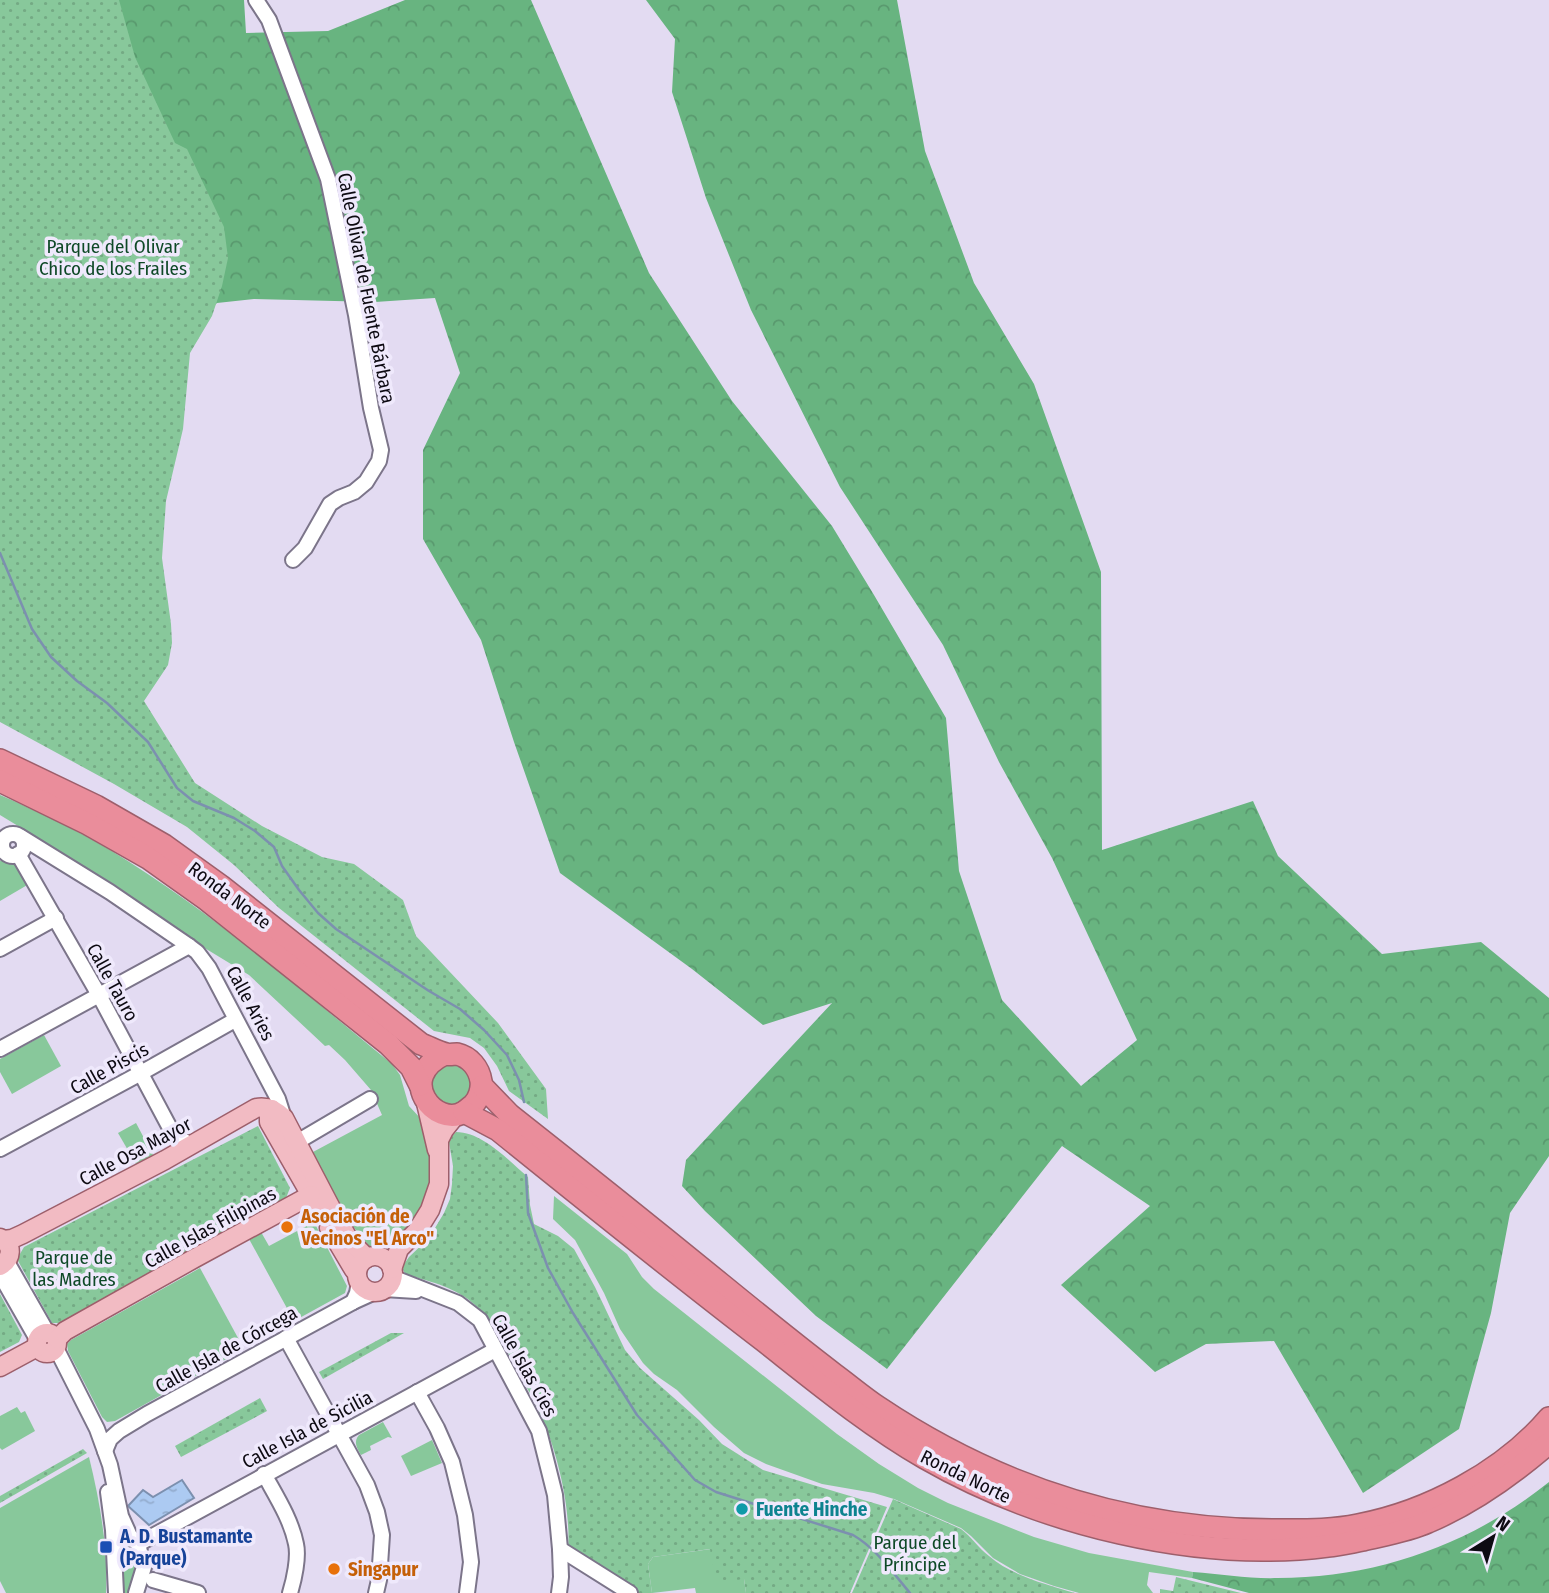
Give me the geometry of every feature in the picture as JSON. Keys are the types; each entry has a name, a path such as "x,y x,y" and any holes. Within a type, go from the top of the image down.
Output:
{"highway":[{"name":"Ronda Norte","path":"0,760 96,806 164,845 421,1044 445,1054 459,1054 471,1061 479,1072 482,1086 510,1115 794,1343 875,1405 959,1455 1004,1476 1059,1497 1130,1516 1231,1530 1313,1530 1358,1525 1429,1503 1491,1469 1549,1418"},
{"name":"Ronda Norte","path":"0,781 118,840 207,900 388,1044 411,1067 423,1094 440,1113 460,1114 498,1130 709,1299 873,1424 925,1458 993,1493 1091,1526 1186,1545 1239,1549 1328,1546 1378,1537 1426,1523 1488,1491 1549,1443"},
{"path":"423,1094 425,1069 433,1060 445,1054"},
{"path":"460,1114 477,1101 482,1086"}],"main road":[{"path":"423,1094 438,1157"},
{"name":"Calle Osa Mayor","path":"2,1239 12,1239 23,1234 256,1108 262,1107 278,1114"},
{"name":"Calle Aries","path":"315,1191 269,1122 269,1114 278,1114 297,1142 315,1191 354,1270 375,1274"},
{"path":"375,1274 417,1231 430,1210 439,1184 439,1140 444,1130 460,1114"},
{"name":"Calle Islas Filipinas","path":"0,1367 315,1191"},
{"path":"2,1239 9,1247 10,1254 2,1267"}],"street":[{"name":"Calle Olivar de Fuente Bárbara","path":"256,0 269,20 328,179 381,450 379,461 366,482 354,492 330,504 305,548 293,560"},
{"name":"Calle Aries","path":"0,825 110,892 197,952 209,968 278,1099 278,1114"},
{"path":"10,835 19,836 24,846 18,855 2,850 5,839 10,835"},
{"name":"Calle Tauro","path":"18,855 99,995 171,1130 191,1144"},
{"path":"0,949 55,918"},
{"path":"0,1049 188,946"},
{"name":"Calle Piscis","path":"0,1149 235,1020"},
{"path":"297,1142 370,1099"},
{"path":"169,1157 171,1130"},
{"path":"2,1267 97,1429 115,1486 121,1516 144,1567 136,1593"},
{"name":"Calle Islas Cíes","path":"375,1274 458,1303 480,1320 540,1432 555,1495 561,1569 559,1593"},
{"name":"Calle Isla de Córcega","path":"105,1451 110,1439 119,1431 353,1302 357,1293 375,1274"},
{"path":"286,1338 367,1485 377,1512 382,1535 376,1593"},
{"path":"47,1343 94,1445 108,1495 113,1530 116,1593"},
{"name":"Calle Isla de Sicilia","path":"134,1540 264,1474 495,1349"},
{"path":"417,1392 453,1462 465,1515 471,1562 467,1593"},
{"path":"97,1429 119,1431"},
{"path":"264,1474 285,1511 297,1546 294,1581 290,1593"},
{"path":"113,1530 123,1532 134,1540"},
{"path":"560,1549 630,1593"},
{"path":"561,1569 575,1559"},
{"path":"153,1580 198,1593"}],"green space":[{"name":"Parque del Olivar Chico de los Frailes","path":"0,0 119,0 135,57 175,143 187,149 224,227 228,258 212,316 190,353 183,429 166,501 162,558 172,643 168,665 144,701 195,783 262,826 322,857 354,864 403,900 416,936 498,1023 546,1089 548,1119 509,1091 497,1066 484,1048 470,1038 434,1031 279,908 234,865 187,827 0,722"},
{"path":"47,0 244,0 246,33 328,31 405,0 531,0 649,273 732,401 832,526 946,718 959,871 1002,1000 1081,1086 1137,1040 1052,858 999,762 943,645 840,487 751,310 706,198 672,92 675,39 646,0 897,0 925,151 974,283 1034,384 1101,572 1102,850 1253,801 1278,856 1382,954 1481,942 1549,998 1549,1156 1510,1213 1491,1313 1459,1429 1363,1493 1274,1341 1206,1344 1155,1372 1061,1285 1150,1206 1062,1146 887,1369 816,1316 705,1211 682,1186 686,1160 832,1003 763,1025 692,969 560,873 481,640 423,539 423,450 460,373 435,298 375,302 254,299 217,303 159,357 0,143"},
{"path":"0,795 110,850 184,899 255,952 392,1064 400,1075 409,1106 422,1120 430,1158 431,1184 417,1218 397,1239 384,1248 370,1247 340,1208 313,1152 382,1115 371,1090 345,1060 329,1045 325,1046 249,975 203,947 115,885 0,815"},
{"path":"13,859 29,884 0,901 0,861"},
{"path":"44,1035 61,1066 12,1094 0,1072 0,1059"},
{"path":"451,1065 465,1071 471,1085 465,1099 451,1105 437,1099 431,1085 437,1071"},
{"path":"136,1123 153,1155 136,1164 118,1133"},
{"name":"Parque de las Madres","path":"258,1126 290,1188 286,1198 61,1323 52,1323 17,1259 24,1247"},
{"path":"456,1132 466,1133 486,1142 528,1177 534,1224 558,1236 574,1249 625,1350 640,1368 722,1444 763,1470 887,1507 850,1593 746,1593 744,1579 716,1583 710,1549 653,1557 648,1564 652,1593 637,1593 568,1550 566,1503 550,1439 533,1399 499,1337 486,1317 468,1299 444,1286 408,1275 402,1267 429,1238 450,1199 453,1166 449,1142"},
{"path":"554,1196 627,1254 642,1277 654,1289 837,1434 918,1488 948,1503 1034,1537 1089,1553 1193,1572 1192,1578 1149,1572 1147,1585 1153,1593 1079,1593 1020,1574 993,1558 961,1528 894,1499 822,1484 744,1453 677,1390 643,1363 620,1329 575,1240 553,1219"},
{"path":"314,1222 347,1286 345,1293 294,1321 249,1239 261,1232 269,1246"},
{"path":"200,1268 244,1349 115,1421 107,1422 68,1351 67,1344"},
{"name":"Parque de las Madres","path":"0,1294 22,1335 19,1342 0,1352"},
{"path":"391,1333 404,1333 323,1379 319,1372"},
{"path":"260,1398 267,1411 181,1457 175,1446"},
{"path":"17,1407 21,1413 25,1411 35,1431 2,1450 0,1416"},
{"path":"383,1422 392,1438 388,1437 370,1446 371,1450 361,1455 356,1445 359,1435"},
{"path":"432,1440 442,1463 411,1476 401,1456"},
{"path":"83,1449 87,1453 0,1503 0,1496"},
{"path":"89,1457 102,1525 106,1593 6,1593 0,1581 0,1508"},
{"path":"1549,1482 1549,1593 1249,1593 1192,1578 1193,1572 1257,1578 1315,1576 1387,1564 1456,1540 1519,1504"},
{"name":"Parque del Príncipe","path":"893,1499 961,1529 985,1553 1008,1569 1075,1593 852,1593"},
{"path":"118,1534 130,1546 136,1561 135,1577 129,1593 120,1593"},
{"path":"711,1549 744,1579 746,1593 696,1593 695,1588 652,1593 648,1564 653,1557"},
{"path":"1176,1577 1241,1593 1160,1593 1160,1589 1173,1591"}],"water":[{"path":"182,1480 194,1498 149,1525 128,1506 143,1490 153,1497"}],"waterway":[{"path":"0,553 32,629 51,657 107,703 148,742 177,788 193,801 234,818 274,847 282,866 299,890 336,929 460,1009 484,1030 507,1055 519,1080 524,1102"},
{"path":"526,1175 528,1213 548,1268 637,1415 695,1480 716,1492 853,1535 877,1554 910,1593"}],"place":[{"name":"Asociación de Vecinos \"El Arco\"","path":"287,1227"},
{"name":"Fuente Hinche","path":"742,1509"},
{"name":"A. D. Bustamante (Parque)","path":"106,1547"},
{"name":"Singapur","path":"334,1569"}]}
